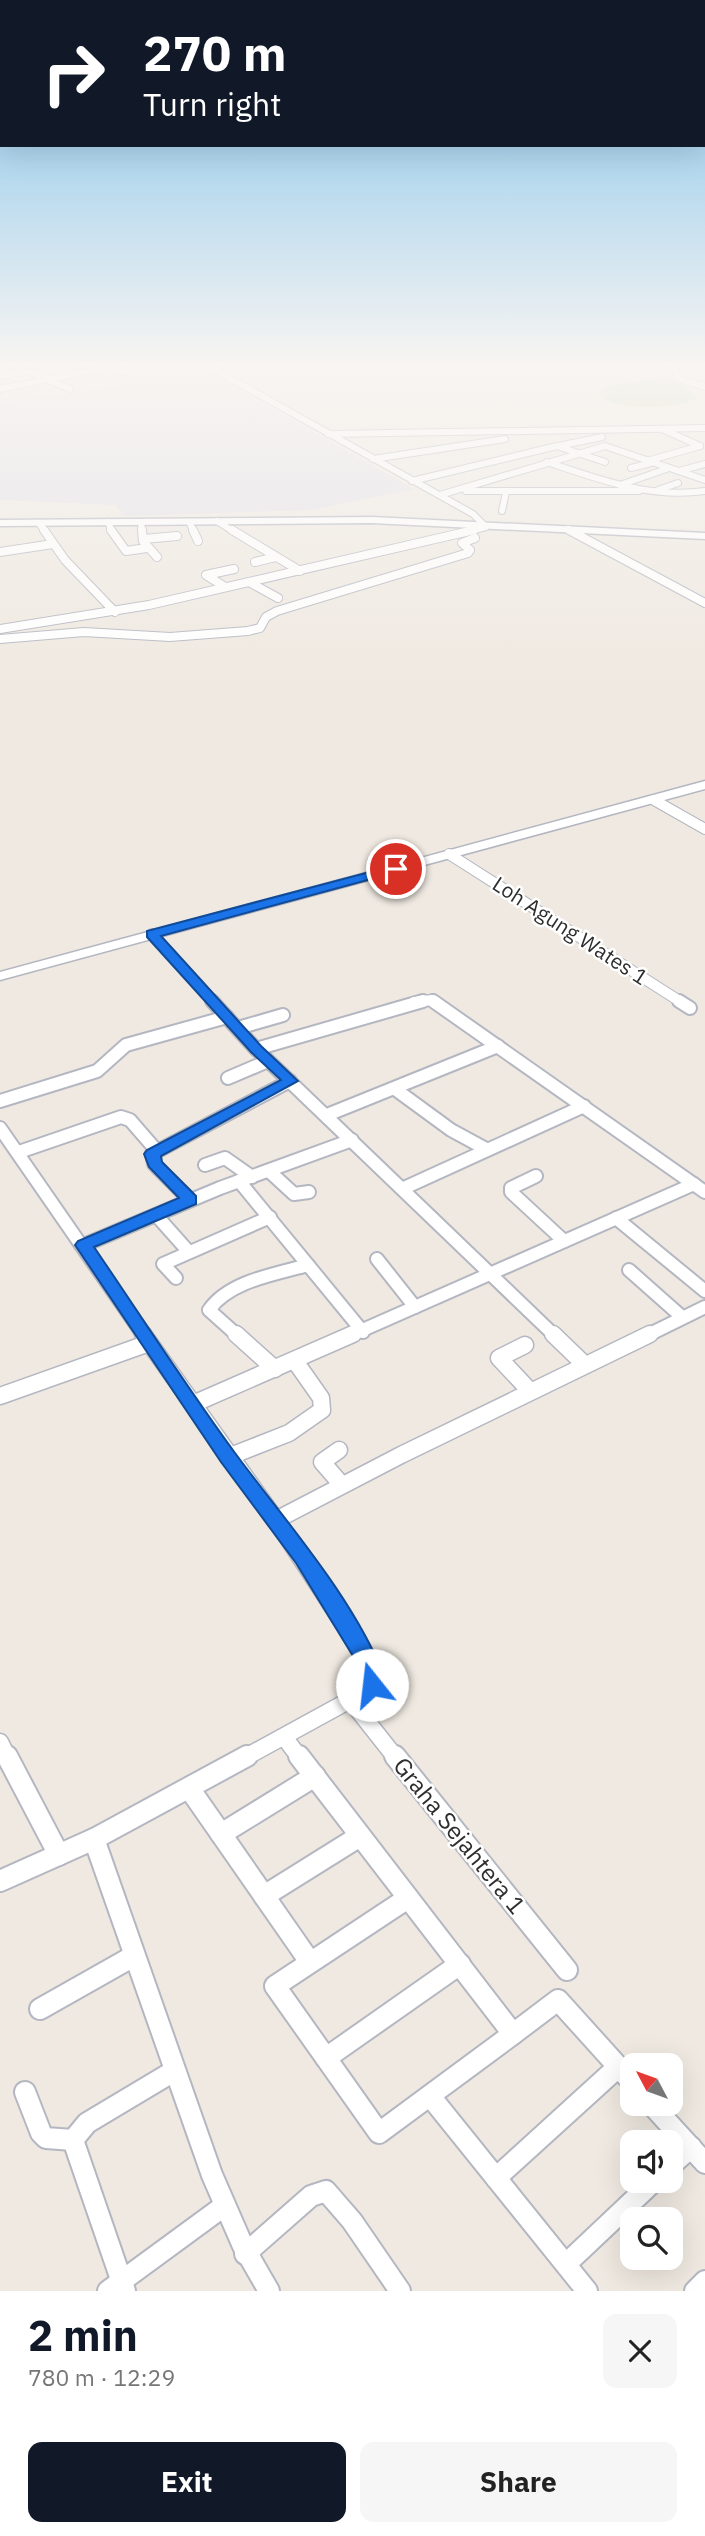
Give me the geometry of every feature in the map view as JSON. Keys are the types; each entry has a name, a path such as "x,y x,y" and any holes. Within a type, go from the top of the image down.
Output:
{"main road":[{"path":"0,523 345,520 484,524 705,536"},
{"path":"0,976 705,785"}],"street":[{"path":"0,639 101,632 170,637 255,629 277,611 468,553 470,550 462,542 489,534 484,524 440,495 399,474"},
{"path":"412,481 440,474"},
{"path":"440,495 510,474"},
{"path":"582,474 639,491"},
{"path":"620,485 653,474"},
{"path":"687,474 705,480"},
{"path":"458,480 472,485"},
{"path":"658,490 678,483"},
{"path":"455,490 658,490 680,495 705,491"},
{"path":"502,512 506,492"},
{"path":"108,522 114,537 125,550 147,548"},
{"path":"141,522 147,548 157,557"},
{"path":"189,522 198,541"},
{"path":"217,522 300,571"},
{"path":"39,523 53,544 114,612"},
{"path":"0,629 114,612 300,571 484,524"},
{"path":"568,529 705,603"},
{"path":"143,539 177,536"},
{"path":"0,552 53,544"},
{"path":"255,562 276,557"},
{"path":"225,587 206,575 234,569"},
{"path":"249,582 278,598"},
{"path":"654,800 705,829"},
{"name":"Loh Agung Wates 1","path":"449,854 690,1008"},
{"path":"152,934 268,1061 404,1188 584,1364"},
{"path":"256,1049 425,1000 443,1006 699,1188"},
{"path":"237,1028 283,1014"},
{"path":"0,1101 97,1071 126,1045 227,1017"},
{"path":"327,1115 498,1046"},
{"path":"228,1078 268,1061"},
{"path":"190,1200 154,1164 151,1157 156,1150 290,1081"},
{"path":"395,1088 451,1130 486,1149"},
{"path":"404,1188 583,1106"},
{"path":"19,1152 121,1117 130,1120 156,1150"},
{"path":"0,1128 84,1245 228,1457 276,1520 348,1628 374,1678 370,1689 351,1702 94,1839 0,1881"},
{"path":"84,1245 190,1200 352,1140"},
{"path":"205,1165 225,1158 246,1179 270,1217 363,1332"},
{"path":"269,1171 294,1194 309,1192"},
{"path":"536,1176 511,1188 510,1192 564,1241"},
{"path":"193,1404 363,1332 616,1218 699,1188"},
{"path":"156,1215 188,1251"},
{"path":"176,1278 163,1264 270,1217"},
{"path":"616,1218 705,1291"},
{"path":"377,1259 415,1307"},
{"path":"275,1369 209,1310 215,1300 231,1291 308,1265"},
{"path":"629,1270 682,1317"},
{"path":"276,1520 584,1364 705,1307"},
{"path":"0,1396 149,1343"},
{"path":"525,1345 499,1358 530,1391"},
{"path":"228,1457 289,1433 322,1410 321,1398 295,1361"},
{"path":"339,1450 322,1462 342,1485"},
{"name":"Graha Sejahtera 1","path":"351,1702 567,1970"},
{"path":"284,1737 513,2034"},
{"path":"0,1742 60,1855"},
{"path":"221,1834 314,1776"},
{"path":"189,1788 310,1962"},
{"path":"264,1896 360,1836"},
{"path":"94,1839 132,1957 224,2206 245,2254 269,2291"},
{"path":"408,1898 275,1986 379,2133 558,2000 620,2068"},
{"path":"40,2009 132,1957"},
{"path":"326,2058 460,1964"},
{"path":"25,2092 41,2133 46,2138 54,2141 73,2140 87,2123 174,2071"},
{"path":"496,2178 620,2078"},
{"path":"430,2096 587,2291"},
{"path":"662,2116 698,2155"},
{"path":"73,2140 118,2288 224,2206"},
{"path":"245,2254 311,2196 326,2192 352,2221 400,2291"},
{"path":"566,2264 641,2193"},
{"path":"695,2291 705,2281"}],"shaded area":[{"path":"0,474 387,474 414,489 310,510 125,516 115,505 0,500"}],"route":[{"path":"372,1685 374,1678 366,1658 303,1557 228,1457 84,1245 190,1200 154,1164 152,1154 290,1081 256,1049 152,934 396,869"}]}
